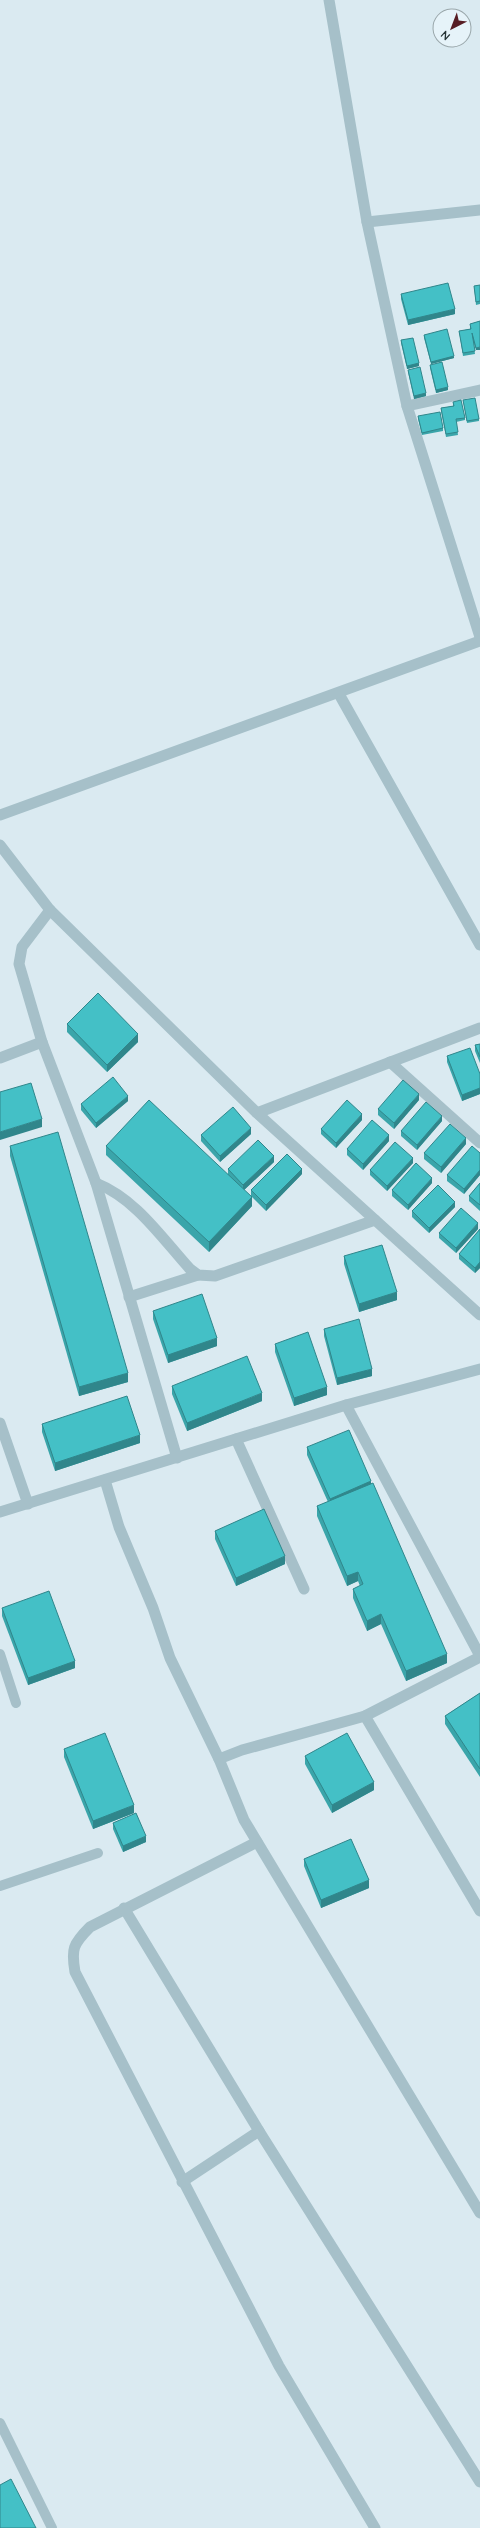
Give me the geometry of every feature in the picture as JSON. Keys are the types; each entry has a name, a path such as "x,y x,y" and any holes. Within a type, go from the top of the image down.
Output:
{"street":[{"path":"328,0 367,222 407,406 480,637"},
{"path":"367,222 480,210"},
{"path":"407,406 480,390"},
{"path":"0,815 339,694 480,641"},
{"path":"339,694 480,945"},
{"path":"0,845 50,910 257,1113 480,1315"},
{"path":"50,910 22,947 19,964 42,1042 96,1183 177,1458"},
{"path":"257,1113 480,1028"},
{"path":"0,1058 42,1042"},
{"path":"390,1062 480,1143"},
{"path":"96,1183 109,1188 135,1206 190,1269 198,1275"},
{"path":"129,1297 198,1275 215,1276 375,1220"},
{"path":"0,1512 346,1405 480,1369"},
{"path":"219,1760 242,1750 365,1716 480,1656 346,1405"},
{"path":"0,1423 28,1504"},
{"path":"236,1439 304,1588"},
{"path":"105,1480 119,1527 153,1608 170,1658 219,1760 244,1820 480,2212"},
{"path":"365,1716 480,1911"},
{"path":"257,1842 124,1908 90,1927 78,1938 72,1953 75,1972 182,2182 279,2366 375,2528"},
{"path":"124,1908 259,2131 480,2482"},
{"path":"182,2182 259,2131"}],"lane":[{"path":"0,1654 16,1703"},
{"path":"0,1886 98,1853"},
{"path":"0,2423 52,2528"}],"building":[{"path":"448,283 455,309 408,320 401,294"},
{"path":"480,285 480,301 476,302 474,286"},
{"path":"480,321 480,347 476,348 472,333 475,351 463,353 459,331 471,329 470,324"},
{"path":"447,329 454,356 431,362 424,335"},
{"path":"413,338 419,363 407,366 401,340"},
{"path":"442,362 448,387 436,390 430,365"},
{"path":"420,367 426,393 414,396 408,370"},
{"path":"475,398 479,419 467,421 463,400"},
{"path":"461,400 465,418 456,419 458,432 446,434 441,408 454,406 453,402"},
{"path":"440,412 443,428 422,433 418,416"},
{"path":"98,993 138,1034 107,1065 67,1024"},
{"path":"480,1044 480,1057 475,1045"},
{"path":"470,1048 480,1074 480,1088 462,1095 447,1056"},
{"path":"113,1077 128,1096 96,1123 81,1104"},
{"path":"403,1080 419,1094 394,1123 378,1109"},
{"path":"31,1083 42,1119 0,1132 0,1092"},
{"path":"149,1100 252,1197 209,1242 106,1146"},
{"path":"347,1100 362,1114 336,1143 321,1129"},
{"path":"426,1102 442,1116 417,1145 401,1131"},
{"path":"233,1107 251,1128 220,1156 201,1135"},
{"path":"372,1120 389,1135 363,1164 347,1149"},
{"path":"450,1124 466,1138 441,1167 424,1153"},
{"path":"58,1132 128,1373 79,1387 10,1146"},
{"path":"258,1140 274,1156 243,1185 228,1169"},
{"path":"395,1142 413,1158 387,1186 370,1170"},
{"path":"472,1146 480,1153 480,1170 464,1189 447,1175"},
{"path":"287,1154 302,1169 266,1205 251,1190"},
{"path":"416,1163 432,1178 408,1205 392,1190"},
{"path":"480,1183 480,1205 469,1196"},
{"path":"438,1185 455,1202 429,1228 412,1211"},
{"path":"461,1208 478,1223 456,1248 439,1233"},
{"path":"480,1229 480,1262 475,1268 459,1254"},
{"path":"382,1245 397,1292 359,1304 344,1256"},
{"path":"202,1294 217,1338 168,1355 153,1311"},
{"path":"359,1319 372,1369 337,1378 324,1329"},
{"path":"308,1332 327,1387 294,1398 275,1344"},
{"path":"247,1356 262,1393 187,1423 172,1386"},
{"path":"127,1396 140,1435 55,1463 42,1424"},
{"path":"349,1430 371,1481 330,1499 307,1447"},
{"path":"373,1483 447,1654 406,1671 381,1614 367,1621 353,1589 363,1584 358,1572 347,1576 317,1506"},
{"path":"264,1509 285,1556 236,1578 215,1531"},
{"path":"49,1591 75,1661 28,1678 2,1608"},
{"path":"480,1693 480,1769 445,1716"},
{"path":"105,1733 134,1805 93,1821 64,1749"},
{"path":"347,1733 374,1782 332,1805 305,1756"},
{"path":"136,1813 146,1836 123,1846 113,1823"},
{"path":"351,1839 369,1880 321,1900 304,1859"},
{"path":"11,2479 36,2528 0,2528 0,2485"}]}
